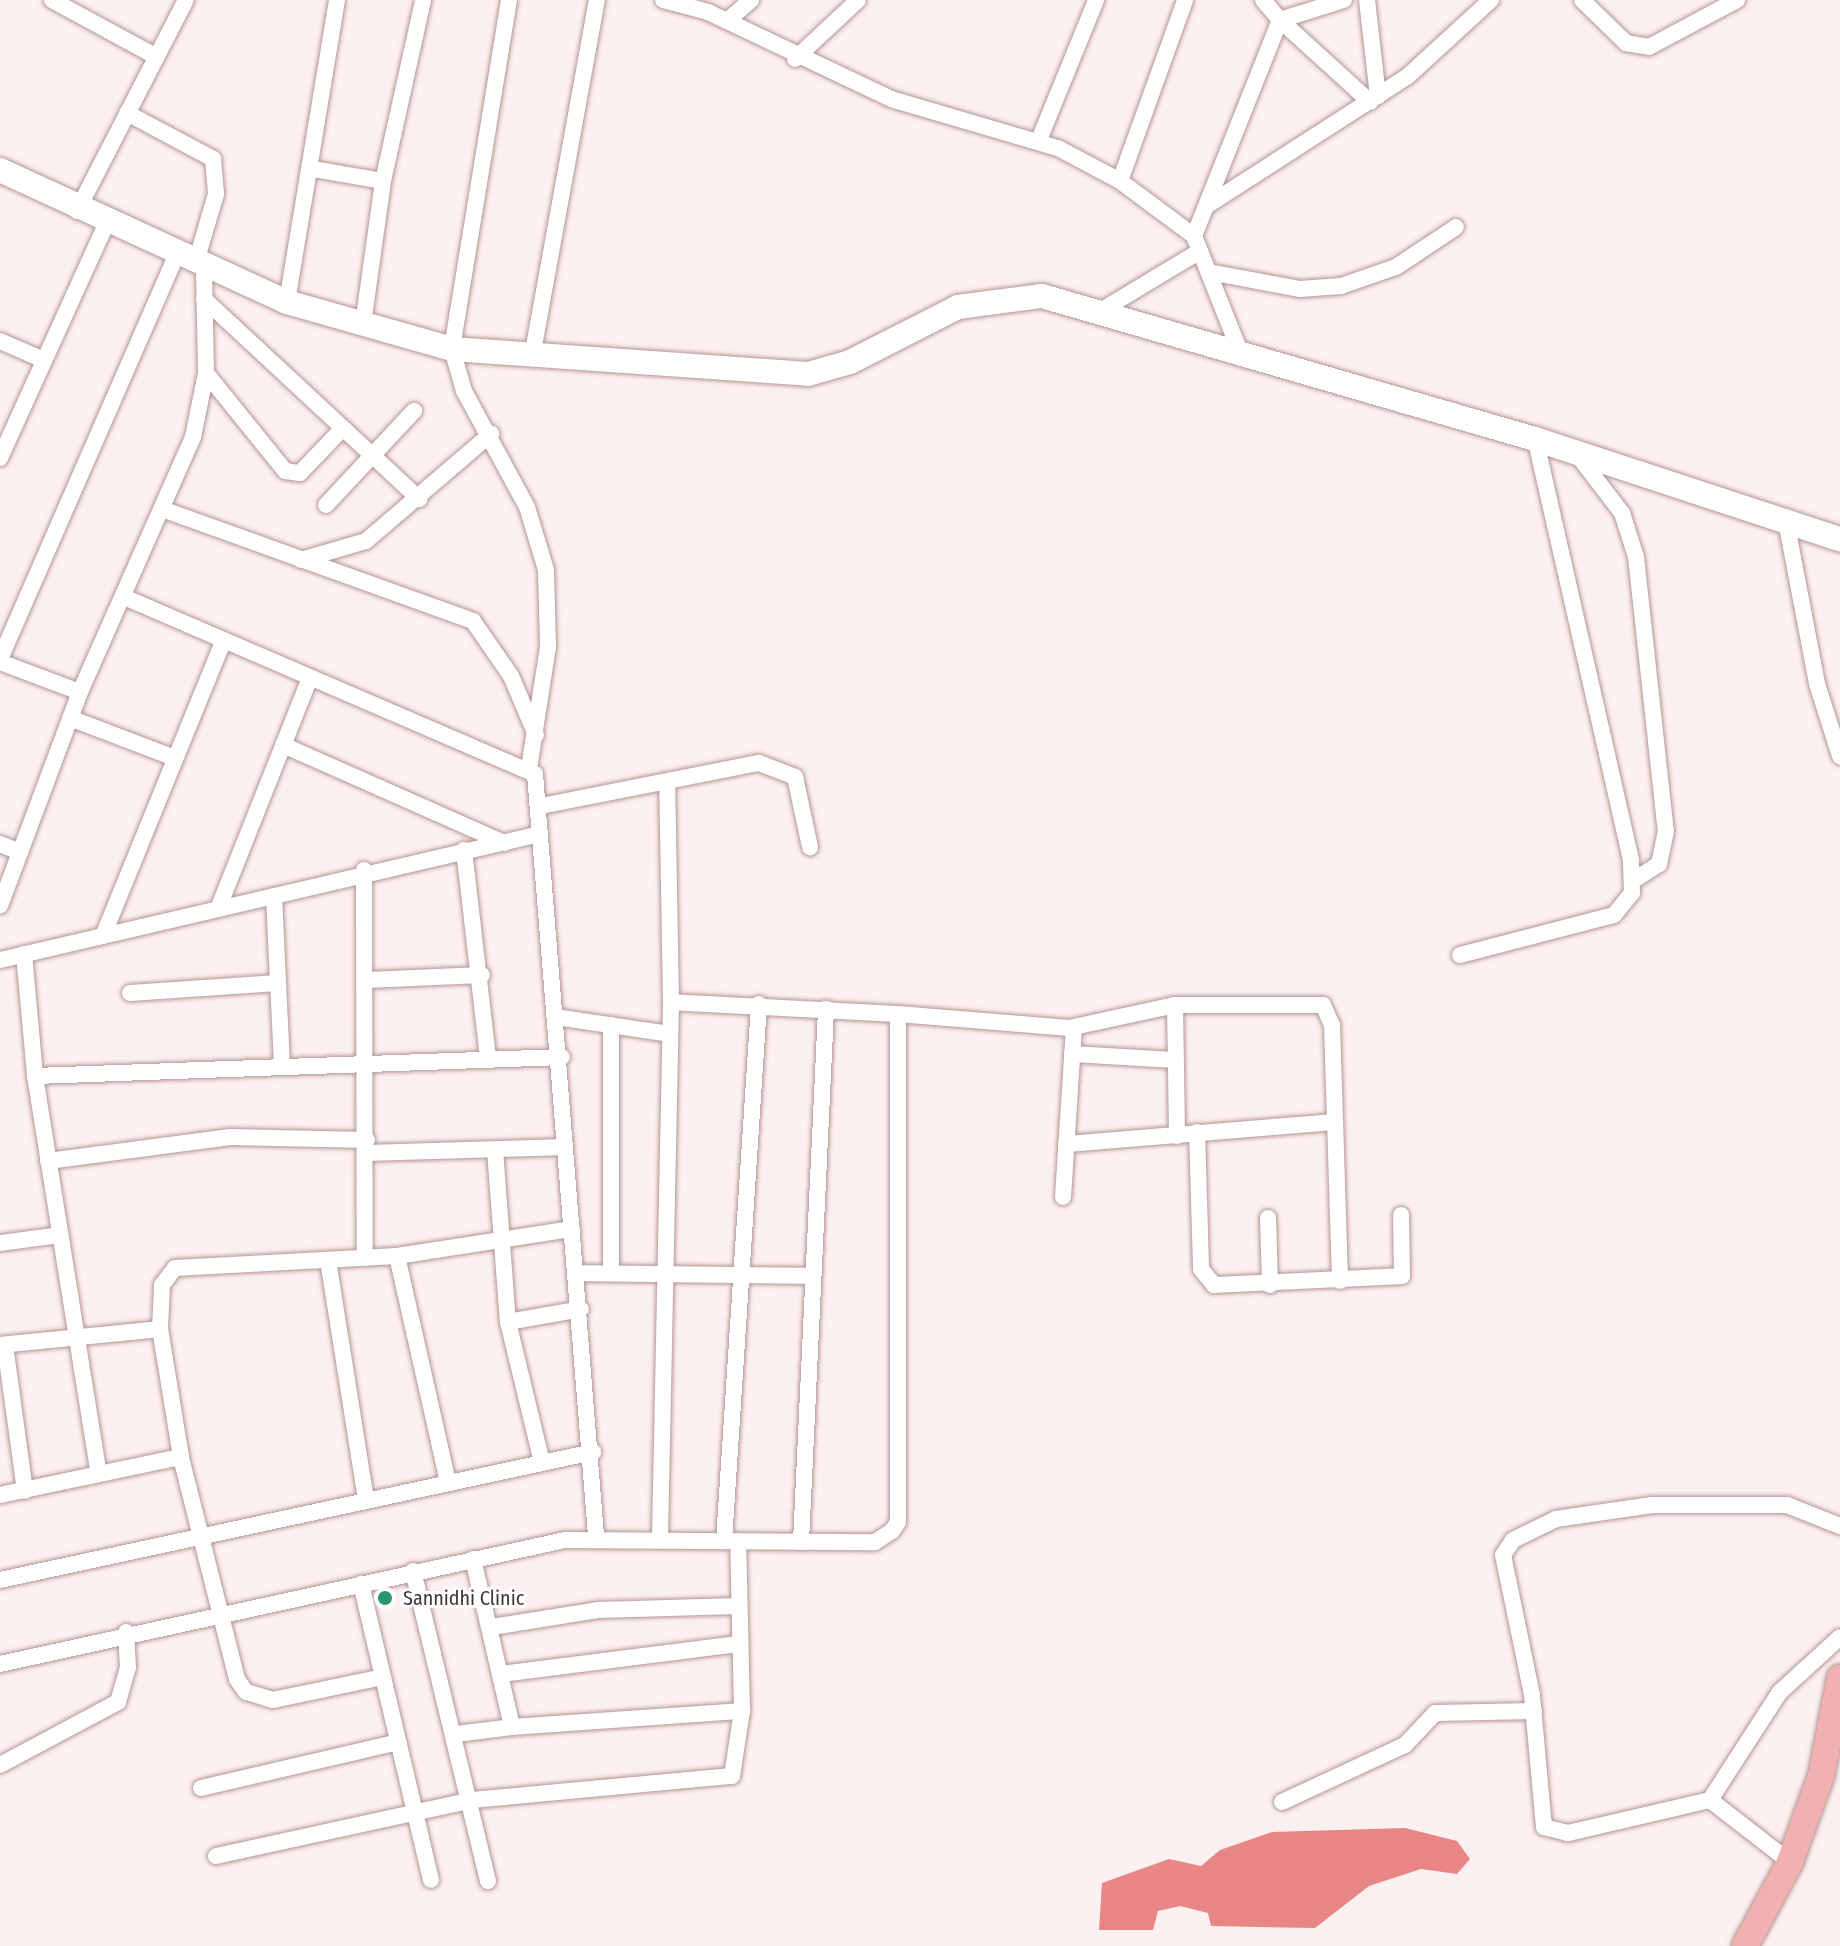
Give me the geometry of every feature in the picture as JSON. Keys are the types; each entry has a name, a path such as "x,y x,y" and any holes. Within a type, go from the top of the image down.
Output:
{"main road":[{"path":"1745,1946 1790,1862 1821,1776 1840,1678"}],"street":[{"path":"52,0 157,57"},
{"path":"77,211 186,0"},
{"path":"287,302 313,169 337,0"},
{"path":"363,324 383,181 423,0"},
{"path":"509,0 452,349 464,391 491,434 527,507 546,570 548,647 529,768 541,806 536,835 562,1057 565,1147 593,1452 596,1536"},
{"path":"532,357 597,0"},
{"path":"663,0 727,21 795,59 891,99 1039,140 1120,181 1197,243 1241,354"},
{"path":"727,21 751,0"},
{"path":"795,59 858,0"},
{"path":"1039,140 1096,0"},
{"path":"1120,181 1185,0"},
{"path":"1263,0 1280,20 1374,99"},
{"path":"1280,20 1344,0"},
{"path":"1367,0 1374,99"},
{"path":"1207,206 1374,99 1491,0"},
{"path":"1582,0 1626,43 1649,47 1737,0"},
{"path":"1102,310 1197,243 1207,206 1280,20"},
{"path":"80,692 0,660 192,260 216,194 213,159 127,113"},
{"path":"313,169 383,181"},
{"path":"3,179 287,302 452,349 808,374 850,362 958,307 1042,296 1102,310 1241,354 1535,439 1840,539"},
{"path":"0,458 6,432 44,360 107,222"},
{"path":"1209,272 1300,289 1341,286 1396,267 1456,227"},
{"path":"0,906 80,692 193,437 206,373 204,299 192,260"},
{"path":"204,299 419,499"},
{"path":"0,341 44,360"},
{"path":"206,373 285,471 300,473 343,428"},
{"path":"326,505 414,411"},
{"path":"301,560 366,541 419,499 491,434"},
{"path":"1535,439 1634,880"},
{"path":"1460,955 1614,915 1634,880 1659,864 1666,831 1636,557 1622,513 1575,453"},
{"path":"162,509 473,621 511,676 536,737"},
{"path":"1786,521 1817,684 1840,756"},
{"path":"124,597 223,642 529,768"},
{"path":"103,936 223,642"},
{"path":"218,909 310,678"},
{"path":"70,718 175,758"},
{"path":"283,745 504,843"},
{"path":"541,806 667,782 734,764 782,767 802,787 810,847"},
{"path":"660,1537 671,1002 667,782"},
{"path":"0,960 274,896 364,870 536,835"},
{"path":"0,844 20,852"},
{"path":"464,850 482,975 488,1059"},
{"path":"364,870 369,1063 365,1258"},
{"path":"274,896 282,1064"},
{"path":"24,954 35,1076 98,1471"},
{"path":"367,980 482,975"},
{"path":"130,993 278,983"},
{"path":"671,1002 759,1004 1074,1028 1175,1005 1323,1005 1332,1025 1340,1281"},
{"path":"216,1856 415,1815 472,1800 721,1780 738,1766 742,1711 740,1644 731,1541 742,1273 759,1004"},
{"path":"1175,1005 1177,1136"},
{"path":"801,1542 826,1009"},
{"path":"0,1664 126,1632 596,1536 875,1542 898,1522 898,1014"},
{"path":"556,1017 670,1034"},
{"path":"611,1025 611,1272"},
{"path":"1063,1197 1074,1028"},
{"path":"1072,1054 1175,1060"},
{"path":"35,1076 282,1064 562,1057"},
{"path":"1066,1144 1335,1122"},
{"path":"1197,1132 1201,1269 1214,1285 1270,1285 1402,1276 1401,1215"},
{"path":"48,1161 230,1137 495,1150 565,1147"},
{"path":"495,1150 508,1322 542,1463"},
{"path":"1268,1218 1270,1285"},
{"path":"383,1677 261,1698 237,1679 220,1614 205,1534 181,1457 160,1329 162,1285 175,1268 397,1256 572,1229"},
{"path":"0,1243 60,1235"},
{"path":"397,1256 448,1482"},
{"path":"328,1260 366,1499"},
{"path":"577,1273 666,1270 813,1276"},
{"path":"508,1322 581,1309"},
{"path":"25,1491 2,1345 160,1329"},
{"path":"0,1580 593,1452"},
{"path":"0,1495 98,1471 181,1457"},
{"path":"1840,1526 1787,1505 1703,1503 1533,1527 1513,1540 1502,1571 1534,1711 1544,1827 1568,1833 1710,1800 1780,1692 1840,1637"},
{"path":"473,1559 492,1627 512,1727"},
{"path":"413,1571 472,1800 488,1881"},
{"path":"361,1584 431,1880"},
{"path":"492,1627 598,1610 738,1606"},
{"path":"0,1765 118,1702 128,1668 126,1632"},
{"path":"501,1674 740,1644"},
{"path":"456,1734 512,1727 742,1711"},
{"path":"1282,1802 1405,1745 1435,1713 1534,1711"},
{"path":"201,1788 399,1742"},
{"path":"1710,1800 1790,1862"}],"shaded area":[{"path":"1405,1828 1457,1841 1470,1859 1457,1874 1421,1869 1369,1886 1315,1928 1211,1926 1208,1913 1180,1906 1158,1911 1153,1930 1099,1930 1102,1883 1169,1859 1201,1866 1220,1850 1272,1832"}],"place":[{"name":"Sannidhi Clinic","path":"385,1598"}]}
